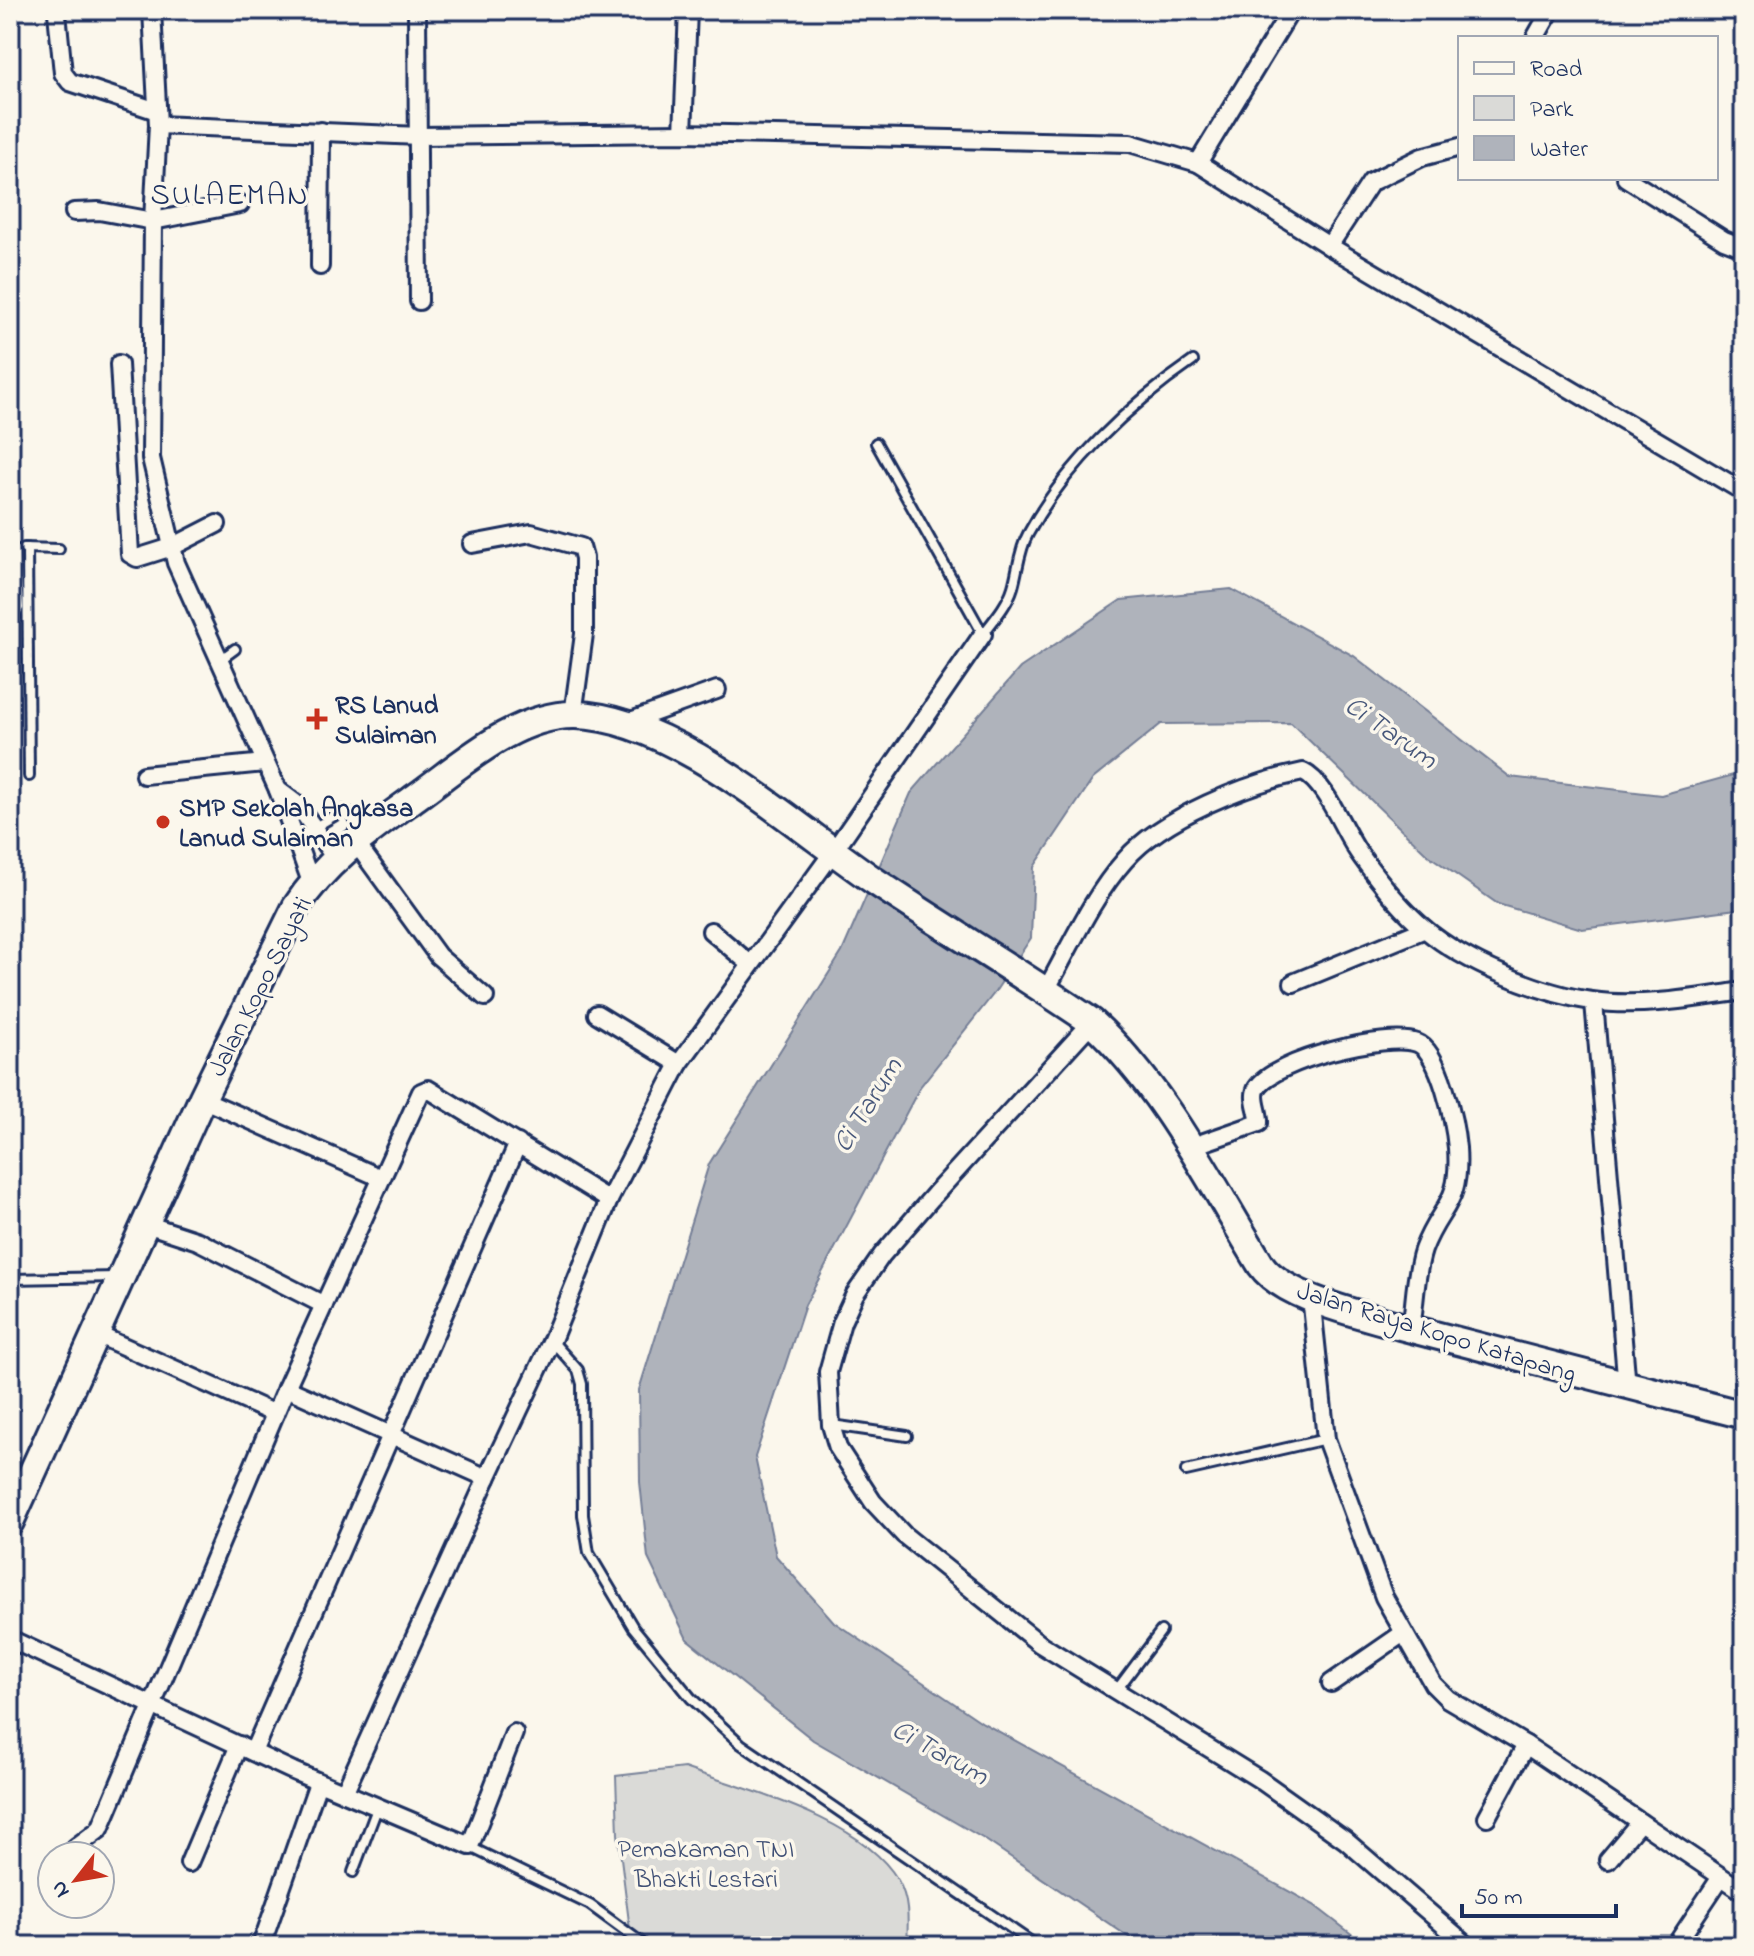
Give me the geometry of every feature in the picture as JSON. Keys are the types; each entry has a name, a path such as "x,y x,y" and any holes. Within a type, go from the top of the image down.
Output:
{"main road":[{"name":"Jalan Kopo Sayati","path":"10,1522 202,1099 311,882 352,846 443,778 524,725 573,715 625,723 691,754 876,881 1040,986"},
{"name":"Jalan Raya Kopo Katapang","path":"1040,986 1092,1022 1139,1073 1190,1147 1267,1273 1283,1285 1411,1329 1744,1415"}],"street":[{"path":"152,10 158,118 153,221 151,458 172,547 219,661 278,790 311,882"},
{"path":"417,10 419,301"},
{"path":"683,133 688,10"},
{"path":"1198,163 1291,10"},
{"path":"1536,36 1551,10"},
{"path":"57,13 63,73 70,82 158,118 420,136 683,133 1130,143 1198,163 1329,246 1744,492"},
{"path":"320,266 321,131"},
{"path":"1329,246 1371,182 1422,157 1458,148"},
{"path":"1629,180 1724,240 1744,244"},
{"path":"74,212 99,211 153,221 240,204"},
{"path":"119,364 130,554 137,558 172,547 217,524"},
{"path":"472,544 531,533 581,547 584,558 584,634 573,715"},
{"path":"344,1793 552,1340 609,1200 679,1064 749,963 833,852 983,634"},
{"path":"625,723 717,690"},
{"path":"144,775 265,763"},
{"path":"1040,986 1107,883 1139,845 1201,807 1303,772 1319,785 1362,857 1425,929 1462,954 1513,977 1594,1002 1682,1000 1744,991"},
{"path":"278,790 298,805 314,827 352,846 438,956 485,997"},
{"path":"1293,983 1425,929"},
{"path":"711,931 749,963"},
{"path":"1594,1002 1627,1387"},
{"path":"597,1014 679,1064"},
{"path":"1092,1022 935,1194 882,1255 855,1294 842,1322 828,1372 831,1425 838,1448 855,1476 904,1535 1040,1644 1259,1779 1345,1840 1468,1946"},
{"path":"1190,1147 1259,1123 1254,1094 1258,1085 1296,1060 1328,1050 1397,1042 1417,1043 1429,1052 1441,1078 1457,1146 1457,1187 1451,1204 1423,1251 1411,1329"},
{"path":"85,1840 100,1829 154,1708 286,1388 424,1089 609,1200"},
{"path":"202,1099 381,1178"},
{"path":"189,1863 246,1748 466,1269 518,1143"},
{"path":"146,1224 198,1241 324,1305"},
{"path":"1311,1296 1326,1439 1384,1597 1426,1675 1448,1699 1526,1745 1744,1892"},
{"path":"96,1334 275,1414"},
{"path":"286,1388 487,1478"},
{"path":"1331,1683 1402,1634"},
{"path":"10,1639 318,1783 470,1846 514,1733"},
{"path":"1487,1817 1526,1745"},
{"path":"261,1946 318,1783"},
{"path":"1608,1860 1640,1822"},
{"path":"1675,1946 1721,1877"}],"lane":[{"path":"876,443 983,634 1012,590 1026,537 1040,514 1121,418 1193,361"},
{"path":"27,548 29,776"},
{"path":"10,625 19,608 12,549 59,549"},
{"path":"219,661 235,649"},
{"path":"294,839 344,810 350,813 352,846"},
{"path":"10,1279 122,1277"},
{"path":"552,1340 578,1370 582,1384 583,1515 589,1553 633,1627 691,1698 741,1744 1037,1946"},
{"path":"831,1425 907,1436"},
{"path":"1186,1471 1326,1439"},
{"path":"1115,1692 1161,1631"},
{"path":"353,1872 378,1806"},
{"path":"470,1846 590,1905 646,1946"}],"green space":[{"name":"Pemakaman TNI Bhakti Lestari","path":"684,1768 802,1809 831,1823 881,1858 898,1880 905,1896 907,1946 632,1946 618,1834 616,1776"}],"water":[{"name":"Ci Tarum","path":"1231,589 1354,656 1510,777 1661,795 1744,772 1744,908 1582,929 1498,904 1428,855 1291,723 1161,724 1093,779 1034,867 1031,938 995,992 920,1087 805,1305 755,1457 776,1556 834,1622 983,1723 1314,1905 1367,1946 1142,1946 984,1839 813,1740 687,1639 648,1558 640,1482 639,1390 709,1164 842,952 911,793 1020,668 1121,600"}],"place":[{"name":"RS Lanud Sulaiman","path":"317,719"},
{"name":"SMP Sekolah Angkasa Lanud Sulaiman","path":"163,822"}],"district":[{"name":"SULAEMAN","path":"230,194"}]}
